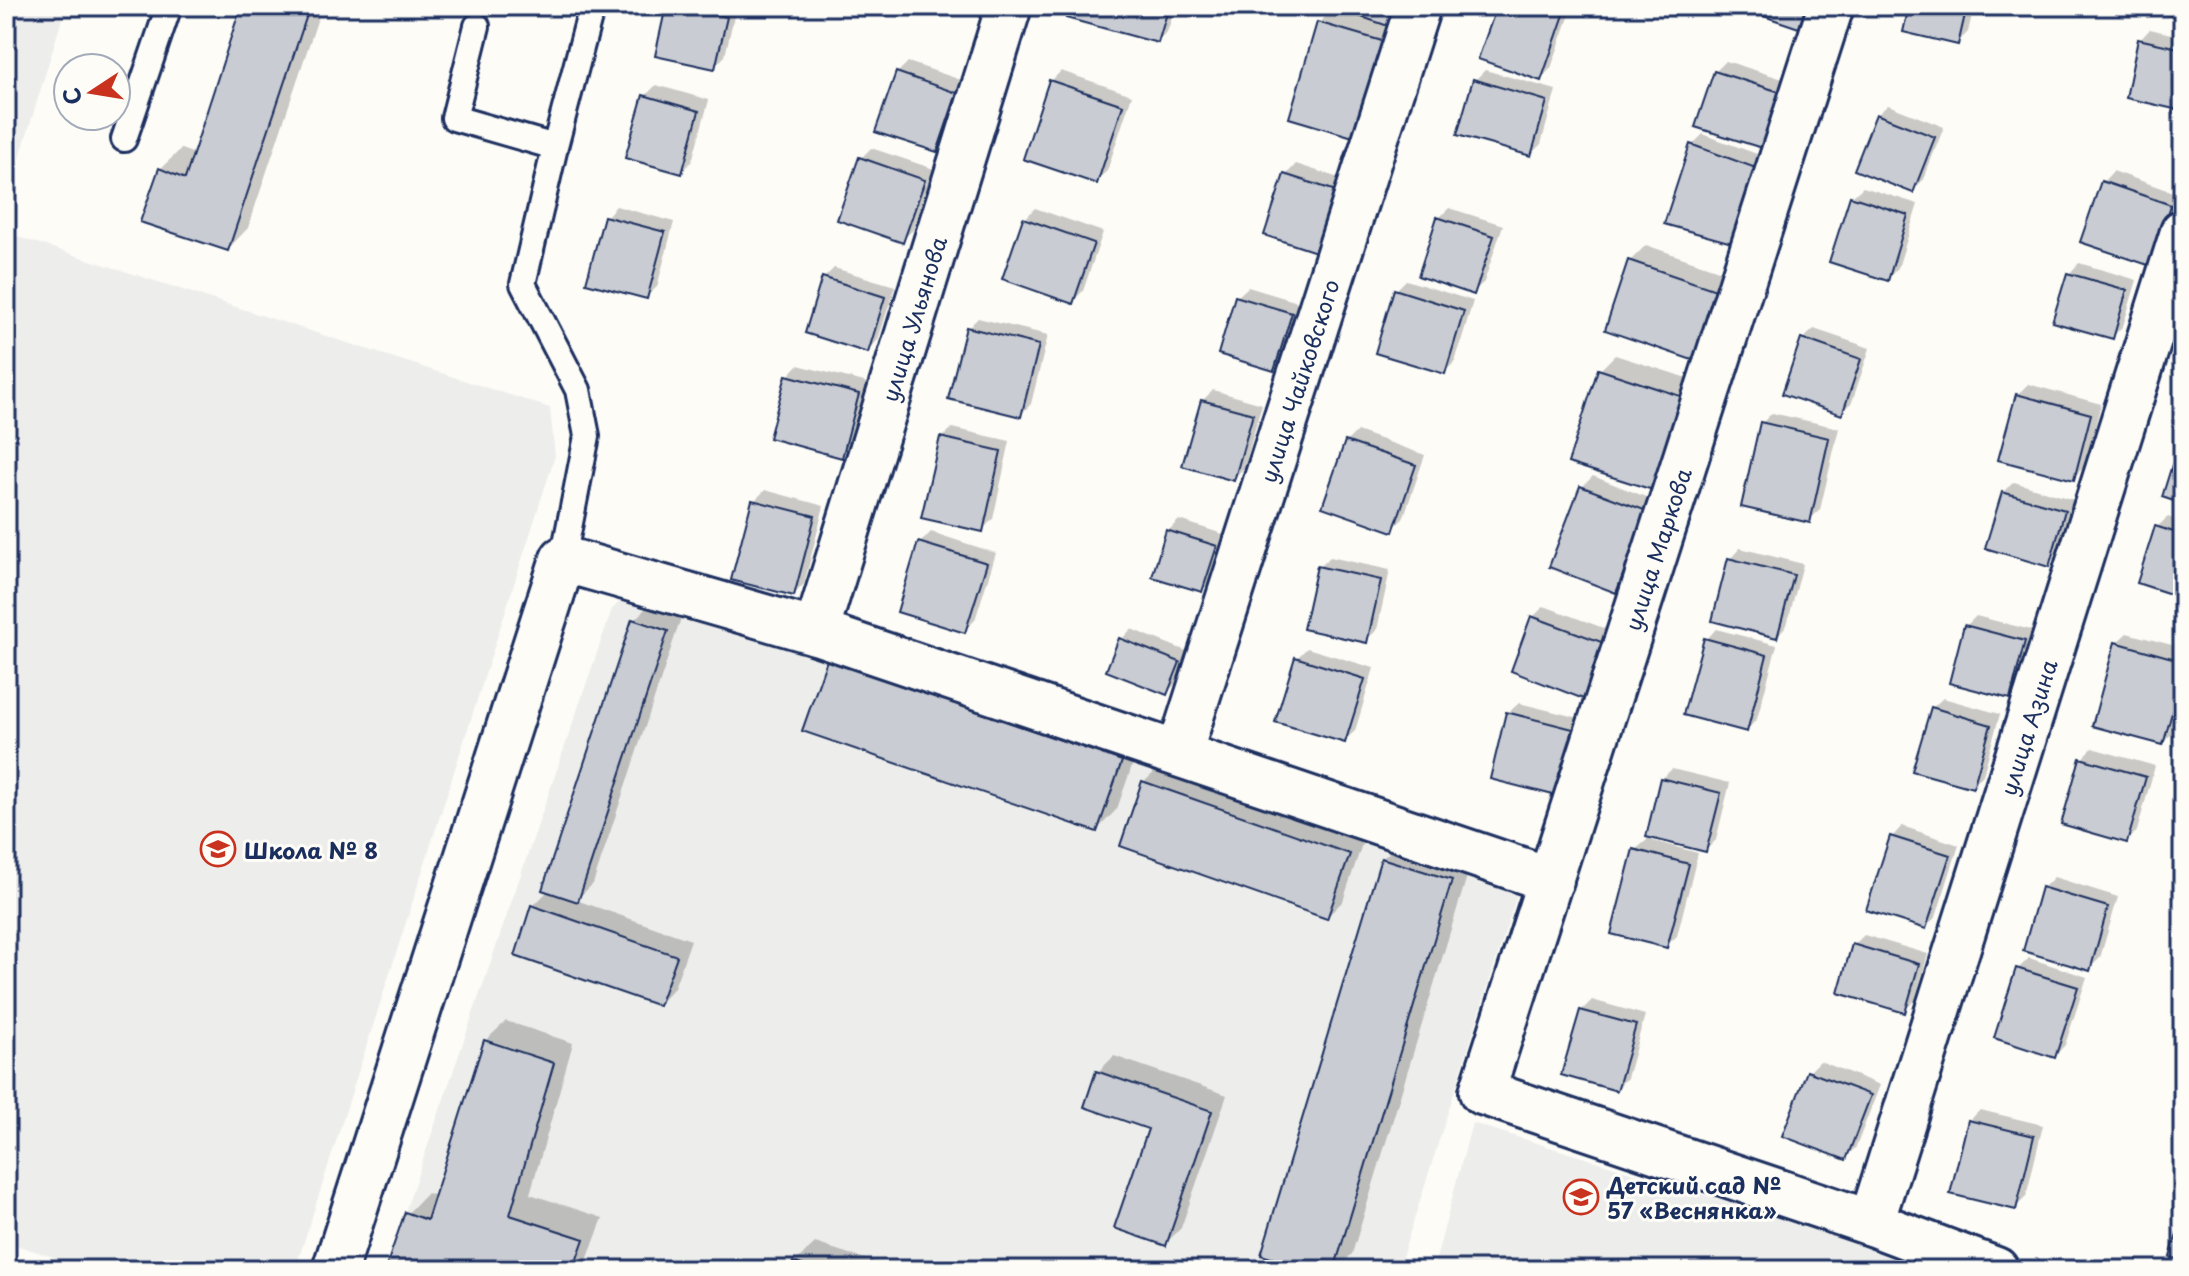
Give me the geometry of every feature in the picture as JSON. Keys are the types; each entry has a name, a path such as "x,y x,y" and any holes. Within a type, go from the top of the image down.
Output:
{"street":[{"name":"улица Ульянова","path":"816,632 1009,6"},
{"name":"улица Чайковского","path":"1179,754 1418,6"},
{"name":"улица Маркова","path":"1831,6 1482,1092 1871,1223"},
{"name":"улица Азина","path":"1871,1223 2183,232"},
{"path":"335,1270 563,559 816,632 1551,880"},
{"path":"1871,1223 1996,1270"}],"lane":[{"path":"124,139 169,6"},
{"path":"563,559 587,436 578,390 523,284 592,6"},
{"path":"477,26 454,118 555,147"}],"shaded area":[{"path":"6,6 66,6 15,174 6,171"},
{"name":"Школа № 8","path":"6,233 550,408 555,456 295,1270 94,1270 6,1242"},
{"path":"629,593 1519,888 1398,1270 586,1270 575,1266 573,1270 385,1270 612,609"},
{"name":"Детский сад № 57 «Веснянка»","path":"1472,1123 1947,1270 1433,1270"}],"building":[{"path":"241,6 310,6 228,251 140,222 159,168 185,179"},
{"path":"666,6 727,17 715,69 655,56"},
{"path":"1069,6 1169,6 1158,43 1066,18"},
{"path":"1330,6 1395,6 1388,26"},
{"path":"1497,6 1567,6 1541,81 1478,59"},
{"path":"1734,6 1807,6 1799,28"},
{"path":"1909,6 1967,6 1958,45 1903,32"},
{"path":"2155,6 2183,6 2183,20 2154,9"},
{"path":"1317,22 1382,41 1353,137 1289,118"},
{"path":"2138,39 2183,49 2183,111 2126,98"},
{"path":"1714,71 1783,93 1765,149 1695,127"},
{"path":"896,72 957,93 937,152 875,132"},
{"path":"1473,79 1547,101 1531,156 1457,135"},
{"path":"1049,80 1123,105 1097,184 1023,159"},
{"path":"643,95 699,111 682,174 625,158"},
{"path":"1876,114 1935,137 1913,193 1854,170"},
{"path":"1690,144 1756,168 1732,243 1664,224"},
{"path":"859,157 925,180 903,243 837,220"},
{"path":"1284,174 1336,191 1316,252 1264,235"},
{"path":"2101,181 2171,205 2151,266 2080,242"},
{"path":"1850,196 1908,215 1888,281 1829,262"},
{"path":"604,216 665,232 647,299 586,283"},
{"path":"1437,217 1494,236 1474,295 1418,276"},
{"path":"1023,218 1094,243 1073,304 1002,279"},
{"path":"1628,260 1719,291 1695,361 1605,330"},
{"path":"2067,273 2127,290 2113,339 2052,322"},
{"path":"822,277 885,297 868,353 805,333"},
{"path":"1394,289 1464,311 1445,374 1375,353"},
{"path":"1235,296 1292,313 1274,371 1218,354"},
{"path":"966,327 1039,345 1021,417 948,399"},
{"path":"1801,338 1861,359 1842,415 1782,394"},
{"path":"1598,369 1683,397 1653,490 1568,463"},
{"path":"786,375 859,394 842,458 769,438"},
{"path":"2016,394 2091,414 2074,480 1998,460"},
{"path":"1201,400 1253,414 1234,481 1182,466"},
{"path":"1760,422 1829,438 1810,523 1741,507"},
{"path":"940,437 1001,451 983,532 921,518"},
{"path":"1345,441 1416,465 1393,532 1322,507"},
{"path":"2178,446 2183,447 2183,504 2162,497"},
{"path":"1580,486 1647,511 1616,593 1549,567"},
{"path":"2002,492 2065,510 2049,567 1985,548"},
{"path":"752,500 815,516 794,596 731,580"},
{"path":"2155,526 2183,535 2183,598 2137,583"},
{"path":"1166,530 1217,546 1202,592 1152,577"},
{"path":"918,542 987,563 965,633 897,612"},
{"path":"1728,558 1794,575 1777,638 1712,621"},
{"path":"1317,566 1381,580 1367,643 1303,629"},
{"path":"1531,616 1607,644 1586,700 1511,671"},
{"path":"632,619 668,631 578,902 542,890"},
{"path":"1964,625 2025,641 2010,699 1949,683"},
{"path":"1119,638 1180,662 1167,695 1106,671"},
{"path":"1704,638 1767,655 1747,732 1683,715"},
{"path":"2115,642 2183,661 2183,673 2163,745 2092,726"},
{"path":"1295,657 1365,679 1345,743 1275,722"},
{"path":"827,660 1122,761 1097,832 802,731"},
{"path":"1931,707 1991,725 1973,788 1912,771"},
{"path":"1506,712 1573,729 1557,796 1490,779"},
{"path":"2080,758 2146,777 2127,843 2061,824"},
{"path":"1660,778 1721,793 1706,852 1646,837"},
{"path":"1142,781 1350,854 1327,919 1120,846"},
{"path":"1890,836 1950,855 1926,929 1866,910"},
{"path":"1633,849 1689,864 1667,948 1611,934"},
{"path":"1381,858 1452,880 1334,1270 1310,1270 1261,1255"},
{"path":"2041,887 2108,907 2090,971 2023,951"},
{"path":"531,905 677,956 659,1006 515,956"},
{"path":"1852,944 1919,964 1905,1013 1838,993"},
{"path":"2016,968 2078,987 2055,1058 1994,1038"},
{"path":"1580,1010 1636,1025 1617,1091 1561,1075"},
{"path":"484,1040 554,1063 510,1215 584,1239 573,1270 385,1270 405,1212 427,1220"},
{"path":"1096,1071 1212,1111 1166,1246 1114,1228 1148,1129 1084,1107"},
{"path":"1807,1071 1871,1095 1846,1160 1782,1136"},
{"path":"1968,1120 2034,1136 2016,1210 1950,1194"},
{"path":"2183,1214 2183,1261 2170,1257"},
{"path":"793,1262 817,1270 790,1270"}],"place":[{"name":"Школа № 8","path":"218,849"},
{"name":"Детский сад № 57 «Веснянка»","path":"1581,1197"}]}
